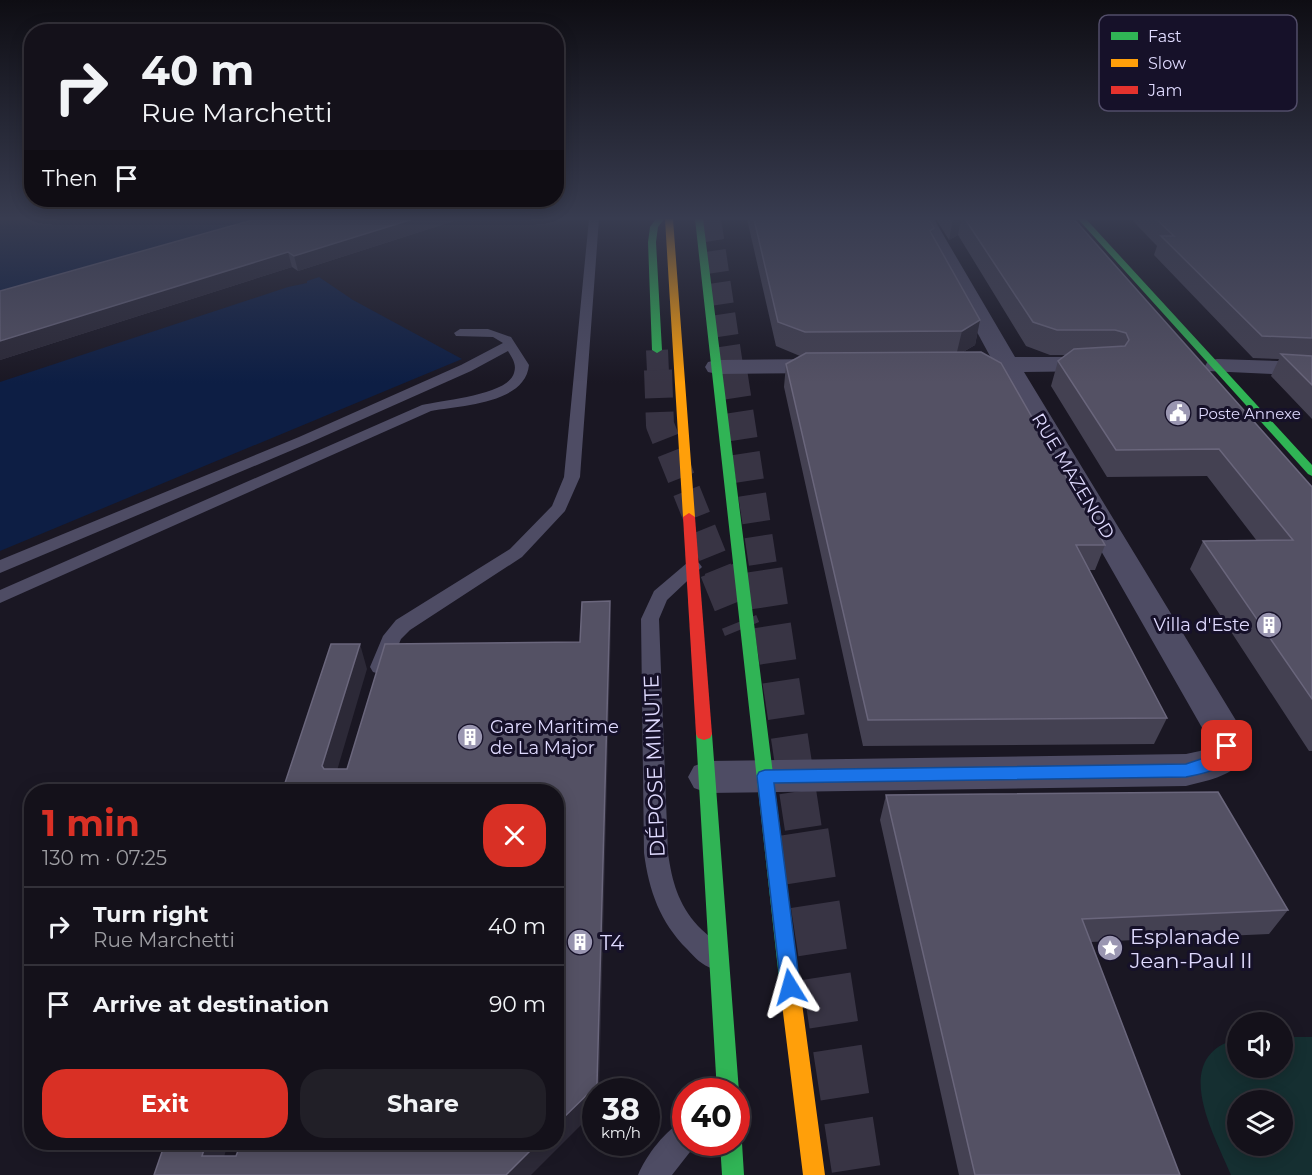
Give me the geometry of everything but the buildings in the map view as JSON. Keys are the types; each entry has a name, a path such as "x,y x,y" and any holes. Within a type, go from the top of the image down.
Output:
{"main road":[{"path":"653,274 657,350"},
{"path":"673,274 708,777 724,1078"},
{"path":"706,274 772,852 814,1175"},
{"path":"1132,274 1312,472"},
{"path":"732,1156 733,1175"}],"street":[{"name":"RUE MAZENOD","path":"765,776 1186,770 1211,764 1226,754 1224,732 1007,365 956,274"},
{"path":"972,365 1107,364"},
{"path":"717,367 853,366"},
{"path":"1216,366 1312,369"},
{"path":"708,777 765,776"}],"lane":[{"path":"374,690 393,636 403,625 516,553 560,508 572,477 589,274"},
{"path":"0,597 427,408 500,392 515,383 522,373 522,364 507,338 498,334 460,333"},
{"path":"0,567 304,440 466,368 511,344"},
{"name":"DÉPOSE MINUTE","path":"693,567 653,604 650,619 656,853 662,894 672,913 690,937 718,962"},
{"path":"653,1175 672,1152"}],"green space":[{"path":"1293,1037 1312,1037 1312,1175 1231,1175 1207,1119 1202,1098 1201,1079 1205,1062 1217,1048 1227,1044 1227,1078 1293,1078"}],"water":[{"path":"0,274 61,274 0,291"},
{"path":"319,277 353,300 462,359 0,551 0,382 288,287 307,283"}],"tunnel":[{"path":"718,274 733,372"},
{"path":"657,350 658,372"},
{"path":"658,370 660,425 719,572"},
{"path":"733,370 764,572"},
{"path":"718,570 742,629"},
{"path":"764,570 804,833"},
{"path":"804,832 857,1175"}],"traffic: fast":[{"path":"653,274 657,350"},
{"path":"705,274 790,988"},
{"path":"1132,274 1312,472"},
{"path":"704,734 727,1078"},
{"path":"732,1156 733,1175"}],"traffic: slow":[{"path":"673,274 689,517"},
{"path":"790,988 814,1175"}],"traffic: jam":[{"path":"689,517 704,734"}],"place":[{"name":"Poste Annexe","path":"1178,413"},
{"name":"Villa d'Este","path":"1269,625"},
{"name":"Gare Maritime de La Major","path":"470,737"},
{"name":"T4","path":"580,942"},
{"name":"Esplanade Jean-Paul II","path":"1110,948"}],"route":[{"path":"790,987 772,852 765,776 1186,770 1200,768 1219,760 1226,754 1227,746"}]}
